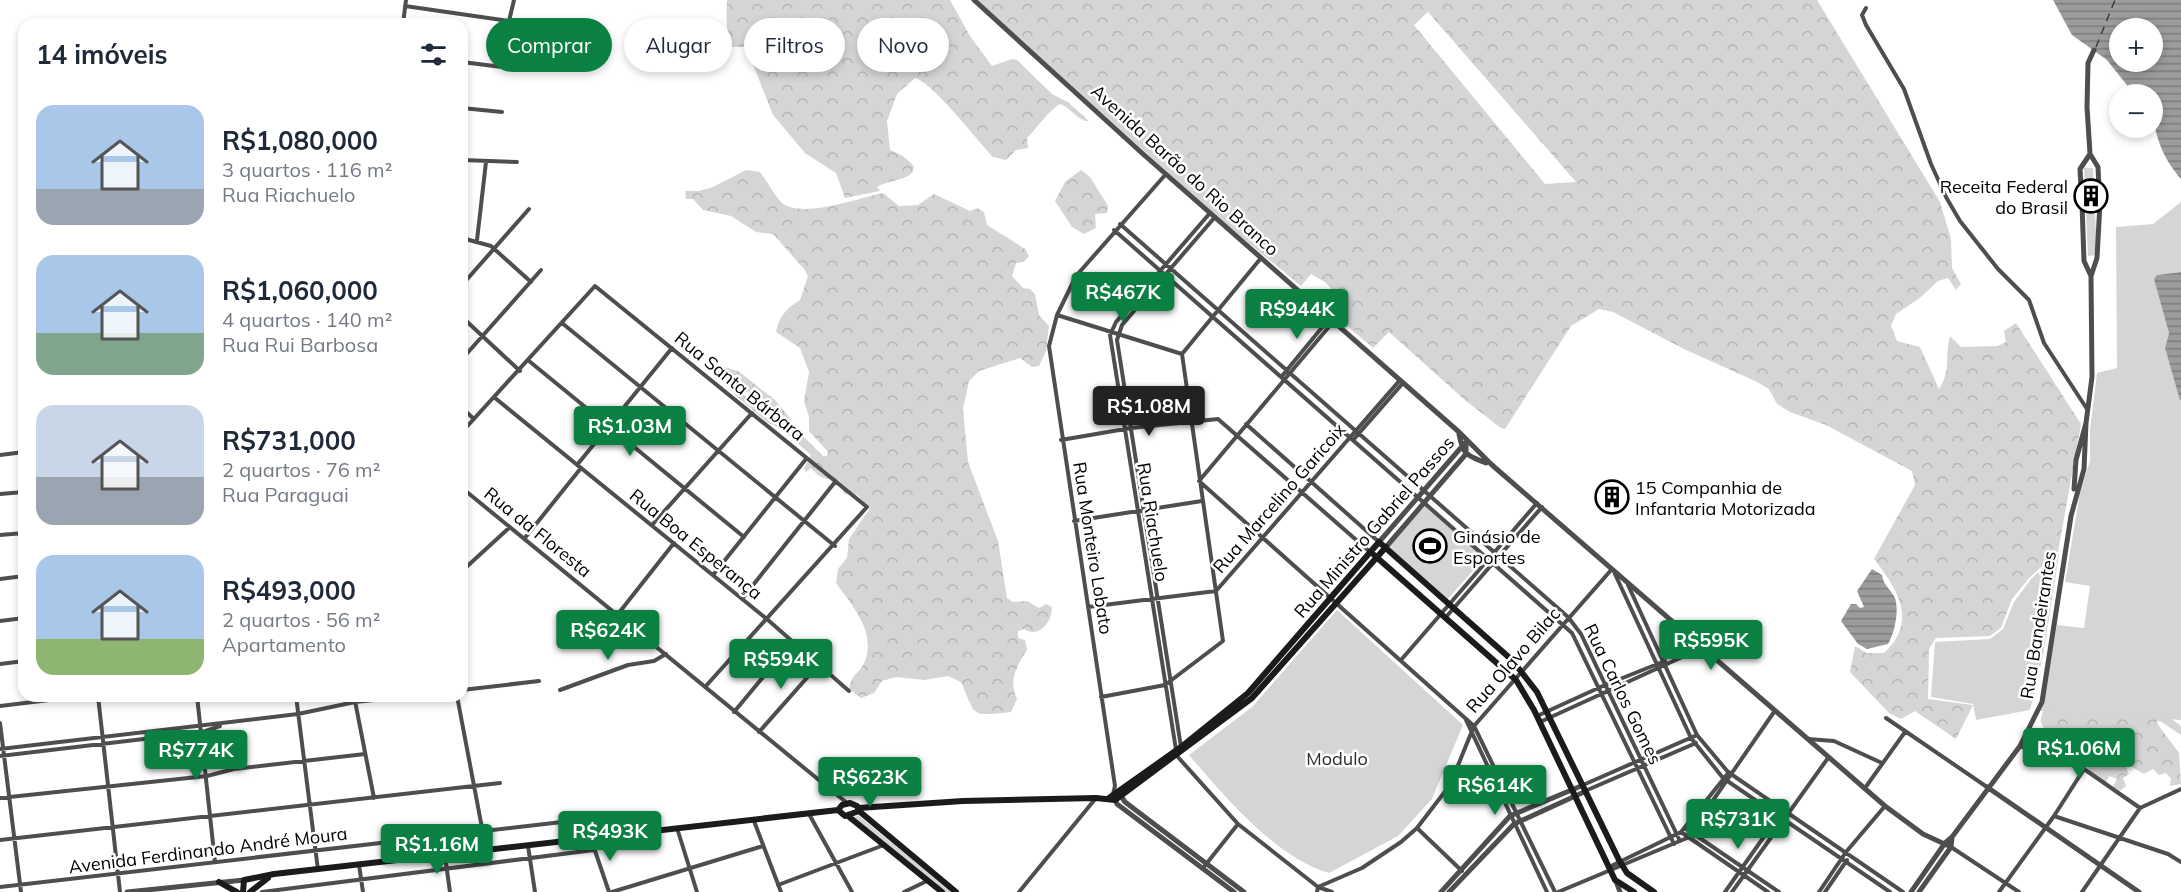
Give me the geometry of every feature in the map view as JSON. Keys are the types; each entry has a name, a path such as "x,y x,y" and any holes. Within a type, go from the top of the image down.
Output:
{"main road":[{"path":"1379,542 1521,671 1548,715 1620,863 1627,873 1651,891"},
{"name":"Rua Ministro Gabriel Passos","path":"1115,794 1180,753 1252,698 1379,542"},
{"name":"Rua Ministro Gabriel Passos","path":"1334,600 1386,547"},
{"path":"1370,552 1514,679 1538,719 1615,879 1634,892"},
{"path":"1478,646 1486,637"},
{"path":"847,816 858,809 963,801 1096,798 1115,794"},
{"path":"243,892 243,880 274,874 754,821 838,810 842,805 854,803 858,809 956,892"},
{"path":"838,810 840,814 847,816 942,892"},
{"path":"250,892 256,885 274,874"},
{"path":"219,882 237,892"}],"street":[{"path":"404,18 406,0"},
{"path":"405,6 509,21 514,0"},
{"name":"Avenida Barão do Rio Branco","path":"974,0 1166,174 1459,432 1466,442 1774,712 1885,806 1923,834 1945,843 2019,892"},
{"path":"1866,8 1862,15 1866,25 1904,89 1930,164 1946,197 1981,249 2029,300 2044,343 2088,409"},
{"path":"2093,52 2088,63 2087,84 2090,154 2098,167 2099,188"},
{"path":"468,63 486,65"},
{"path":"468,109 502,112"},
{"path":"2081,188 2080,169 2090,154"},
{"path":"468,160 486,162 490,159 517,162"},
{"path":"477,240 486,162"},
{"name":"Rua Monteiro Lobato","path":"1115,794 1061,440 1049,346 1058,315 1076,276 1114,230 1166,174"},
{"path":"2091,276 2097,258 2100,203"},
{"path":"2082,204 2084,261 2091,276"},
{"path":"468,278 529,209"},
{"path":"1111,330 1161,268 1213,215"},
{"path":"1118,332 1213,215"},
{"name":"Rua Carlos Gomes","path":"1120,224 1568,617 1581,634 1679,833 1680,841"},
{"name":"Rua Carlos Gomes","path":"1114,230 1215,315 1563,622 1572,633 1674,844"},
{"path":"468,239 477,240 495,249 531,282"},
{"path":"1101,696 1165,685 1223,641 1182,354 1261,258"},
{"path":"468,352 541,270"},
{"name":"Rua Bandeirantes","path":"1911,892 1945,843 1952,837 2020,746 2042,702 2074,500 2076,460 2088,409 2092,369 2091,276"},
{"name":"Rua Santa Bárbara","path":"562,323 596,286 752,413 867,507 835,546"},
{"path":"1058,315 1182,354"},
{"path":"1199,481 1331,320"},
{"path":"468,322 520,370"},
{"path":"468,426 562,323 835,546 705,687"},
{"name":"Rua Riachuelo","path":"1111,330 1165,685 1180,753"},
{"name":"Rua Riachuelo","path":"1118,332 1131,428 1172,680 1180,753"},
{"path":"524,539 672,348"},
{"path":"529,361 744,537"},
{"name":"Rua Marcelino Garicoix","path":"1088,607 1216,591 1311,481 1402,381"},
{"name":"Rua Boa Esperança","path":"495,398 794,641 849,691"},
{"path":"652,525 752,413"},
{"path":"468,414 474,419"},
{"path":"1061,440 1131,428 1218,419 1370,552"},
{"path":"1246,424 1379,542"},
{"path":"1459,432 1461,449"},
{"name":"Rua Ministro Gabriel Passos","path":"1379,542 1466,442"},
{"name":"Rua Ministro Gabriel Passos","path":"1386,547 1466,454 1466,442"},
{"name":"Avenida Barão do Rio Branco","path":"1461,449 1466,454 1492,465"},
{"path":"0,455 18,453"},
{"path":"712,575 806,459"},
{"path":"1199,481 1474,726 1557,892 1604,872 1647,847 1679,833 1723,778 1733,770 1774,712"},
{"path":"742,599 835,482"},
{"path":"0,494 18,492"},
{"name":"Rua da Floresta","path":"468,493 847,803"},
{"path":"1074,521 1202,501"},
{"path":"1401,660 1491,560 1494,552 1537,502"},
{"path":"1491,560 1499,556 1542,507"},
{"path":"468,566 510,527"},
{"path":"0,535 18,534"},
{"path":"618,614 674,543"},
{"path":"1612,569 1690,738 1723,778 1890,892"},
{"name":"Rua Olavo Bilac","path":"1318,886 1362,868 1401,842 1417,828 1450,784 1470,731 1563,622 1612,569"},
{"path":"0,579 18,577"},
{"path":"1627,582 1697,735 1729,774 1787,811 1903,892"},
{"path":"0,621 18,619"},
{"path":"734,712 794,641"},
{"path":"1548,715 1605,685 1703,648"},
{"path":"560,690 628,665 654,661 666,654"},
{"path":"0,664 18,662"},
{"path":"759,732 820,663"},
{"path":"1538,719 1602,695 1658,670 1664,664"},
{"path":"468,689 539,681"},
{"path":"0,706 33,702"},
{"path":"99,702 120,892"},
{"path":"198,702 203,732 215,862"},
{"path":"297,702 318,870"},
{"path":"1,749 298,714 355,702 374,798"},
{"path":"458,702 486,849"},
{"path":"1886,718 2139,892"},
{"path":"1466,719 1547,892"},
{"path":"0,723 1,749 21,892"},
{"path":"2,756 203,732 226,723"},
{"path":"1865,788 1905,732"},
{"path":"1583,789 1614,771 1697,735"},
{"path":"1808,739 1834,741 1882,763"},
{"path":"1449,892 1510,816 1616,777 1701,741"},
{"path":"2020,746 2084,769 2140,808"},
{"path":"1180,753 1238,824 1318,886 1332,892"},
{"path":"0,798 207,776 234,769 365,754"},
{"path":"1732,892 1785,819 1787,811 1828,758"},
{"path":"1999,892 2054,816 2084,769"},
{"path":"1614,771 1616,777"},
{"path":"1620,863 1650,854 1687,838 1727,781 1729,774"},
{"path":"1495,783 1501,780"},
{"path":"0,840 500,783"},
{"path":"2082,892 2140,808 2181,789"},
{"path":"1441,892 1514,825 1573,793"},
{"path":"1115,794 1239,891"},
{"path":"1019,892 1096,798"},
{"path":"1825,892 1848,854 1885,806"},
{"path":"1725,892 1779,815 1787,811"},
{"path":"809,814 852,892"},
{"path":"2054,816 2120,837 2181,861"},
{"path":"754,821 779,892"},
{"name":"Avenida Ferdinando André Moura","path":"0,887 562,822"},
{"path":"1205,866 1238,824"},
{"path":"677,828 697,892"},
{"path":"1417,828 1464,873"},
{"path":"1685,828 1779,892"},
{"path":"1679,833 1768,892"},
{"path":"1919,892 1951,847 1952,837"},
{"path":"590,838 610,892 763,846"},
{"path":"528,845 535,892"},
{"path":"778,885 884,845"},
{"path":"1647,847 1650,854"},
{"path":"262,892 531,860 594,850"},
{"path":"1715,856 1718,851"},
{"path":"445,856 450,892"},
{"path":"1819,892 1844,860"},
{"path":"359,865 363,892"},
{"path":"1615,879 1620,892"},
{"path":"128,892 243,880"},
{"path":"904,892 928,881"},
{"path":"1317,892 1318,886"}],"green space":[{"path":"727,0 950,0 970,36 992,66 1012,59 1017,60 1052,94 1069,103 1089,121 1085,121 1060,104 1027,138 1028,148 1016,150 1006,160 993,157 943,101 923,82 915,78 897,94 887,121 890,150 903,156 914,166 912,173 877,187 880,191 845,198 836,173 805,153 773,115 756,72 845,72 845,18 744,18 744,47 732,47 732,18 727,18"},
{"path":"977,0 1817,0 1940,202 1951,239 1952,268 1961,284 1956,290 1948,278 1938,281 1921,297 1896,314 1891,326 1897,341 1920,347 1939,389 1947,369 1950,336 1961,347 1998,346 2006,342 2004,331 2016,323 2081,424 2058,552 2029,578 2012,599 2001,628 1990,636 1936,638 1929,649 1928,699 1973,705 1956,739 1915,711 1901,719 1889,713 1850,672 1855,646 1867,653 1884,653 1900,629 1902,617 1897,594 1874,559 1915,485 1912,471 1826,425 1790,412 1777,404 1769,389 1755,381 1684,349 1613,312 1599,309 1571,326 1505,429 1501,428 1466,401 1389,332 1373,348 1332,313 1332,307 1339,297 1325,282 1311,274 1301,286 1217,217","holes":["1428,12 1576,182 1545,184 1414,25"]},
{"path":"2084,168 2093,168 2097,255 2088,256"},
{"path":"746,170 760,172 782,203 803,209 831,206 883,193 899,206 918,205 934,194 970,211 977,208 984,212 987,225 1025,249 1029,256 1024,262 1016,263 1012,276 1023,288 1030,289 1035,294 1039,315 1049,326 1046,351 1039,366 1032,367 1020,358 979,371 969,381 963,409 968,462 998,541 1007,598 1013,602 1027,601 1039,608 1046,604 1052,607 1050,618 1044,627 1035,632 1024,629 1018,631 1018,638 1025,640 1027,650 1015,673 1013,686 1017,699 1011,712 981,714 977,712 961,682 948,676 924,680 896,677 882,681 874,693 861,698 849,689 853,677 863,665 868,643 862,621 836,583 838,569 847,558 849,539 870,508 857,495 845,494 835,479 821,477 811,468 806,472 804,468 811,455 780,428 767,422 735,395 733,389 745,396 752,395 717,371 721,366 738,371 775,400 795,428 823,456 827,456 828,452 809,431 809,417 804,401 809,372 800,348 776,332 784,313 800,300 808,276 773,234 756,232 731,216 703,210 693,199 686,199 685,191 699,191 713,187"},
{"path":"1081,170 1090,177 1108,206 1107,213 1095,214 1096,228 1084,234 1072,227 1055,201 1065,182"},
{"path":"2181,202 2181,272 2157,275 2169,333 2165,348 2181,400 2181,720 2041,711 2057,625 2084,628 2090,586 2065,582 2080,493 2090,461 2090,430 2097,373 2117,368 2116,227 2153,224"},
{"path":"1425,504 1486,556 1446,601 1389,547"},
{"path":"2059,554 2043,656 2030,710 1976,720 1973,704 1931,697 1935,642 1990,639 2003,629 2014,602 2031,579"},
{"name":"Modulo","path":"1337,610 1463,725 1432,799 1398,836 1329,873 1290,854 1252,824 1189,755 1252,707"},
{"path":"2044,710 2170,718 2181,726 2181,735 2160,721 2156,722 2179,753 2181,784 2170,786 2171,779 2166,773 2159,775 2153,769 2144,774 2127,764 2129,774 2123,778 2126,786 2120,791 2113,787 2117,779 2109,776 2106,783 2090,773 2088,767 2047,753 2044,747 2049,737 2041,722"},
{"path":"858,815 952,892 946,892 854,817"}],"shaded area":[{"path":"2053,0 2181,0 2181,179 2167,159 2158,138 2163,138 2163,84 2126,84 2117,72 2163,72 2163,18 2109,18 2109,63 2072,35"},
{"path":"2181,272 2180,400 2165,348 2169,333 2154,279 2157,275"},
{"path":"1872,569 1882,575 1894,596 1897,613 1895,627 1888,644 1867,649 1858,644 1841,621 1851,604 1856,604 1860,608 1864,607 1857,591"}],"ferry route":[{"path":"2096,47 2115,0"}],"tunnel":[{"path":"2081,188 2082,204"},
{"path":"2099,188 2100,203"}],"place":[{"name":"Receita Federal do Brasil","path":"2091,196"},
{"name":"15 Companhia de Infantaria Motorizada","path":"1612,497"},
{"name":"Ginásio de Esportes","path":"1430,546"}]}
